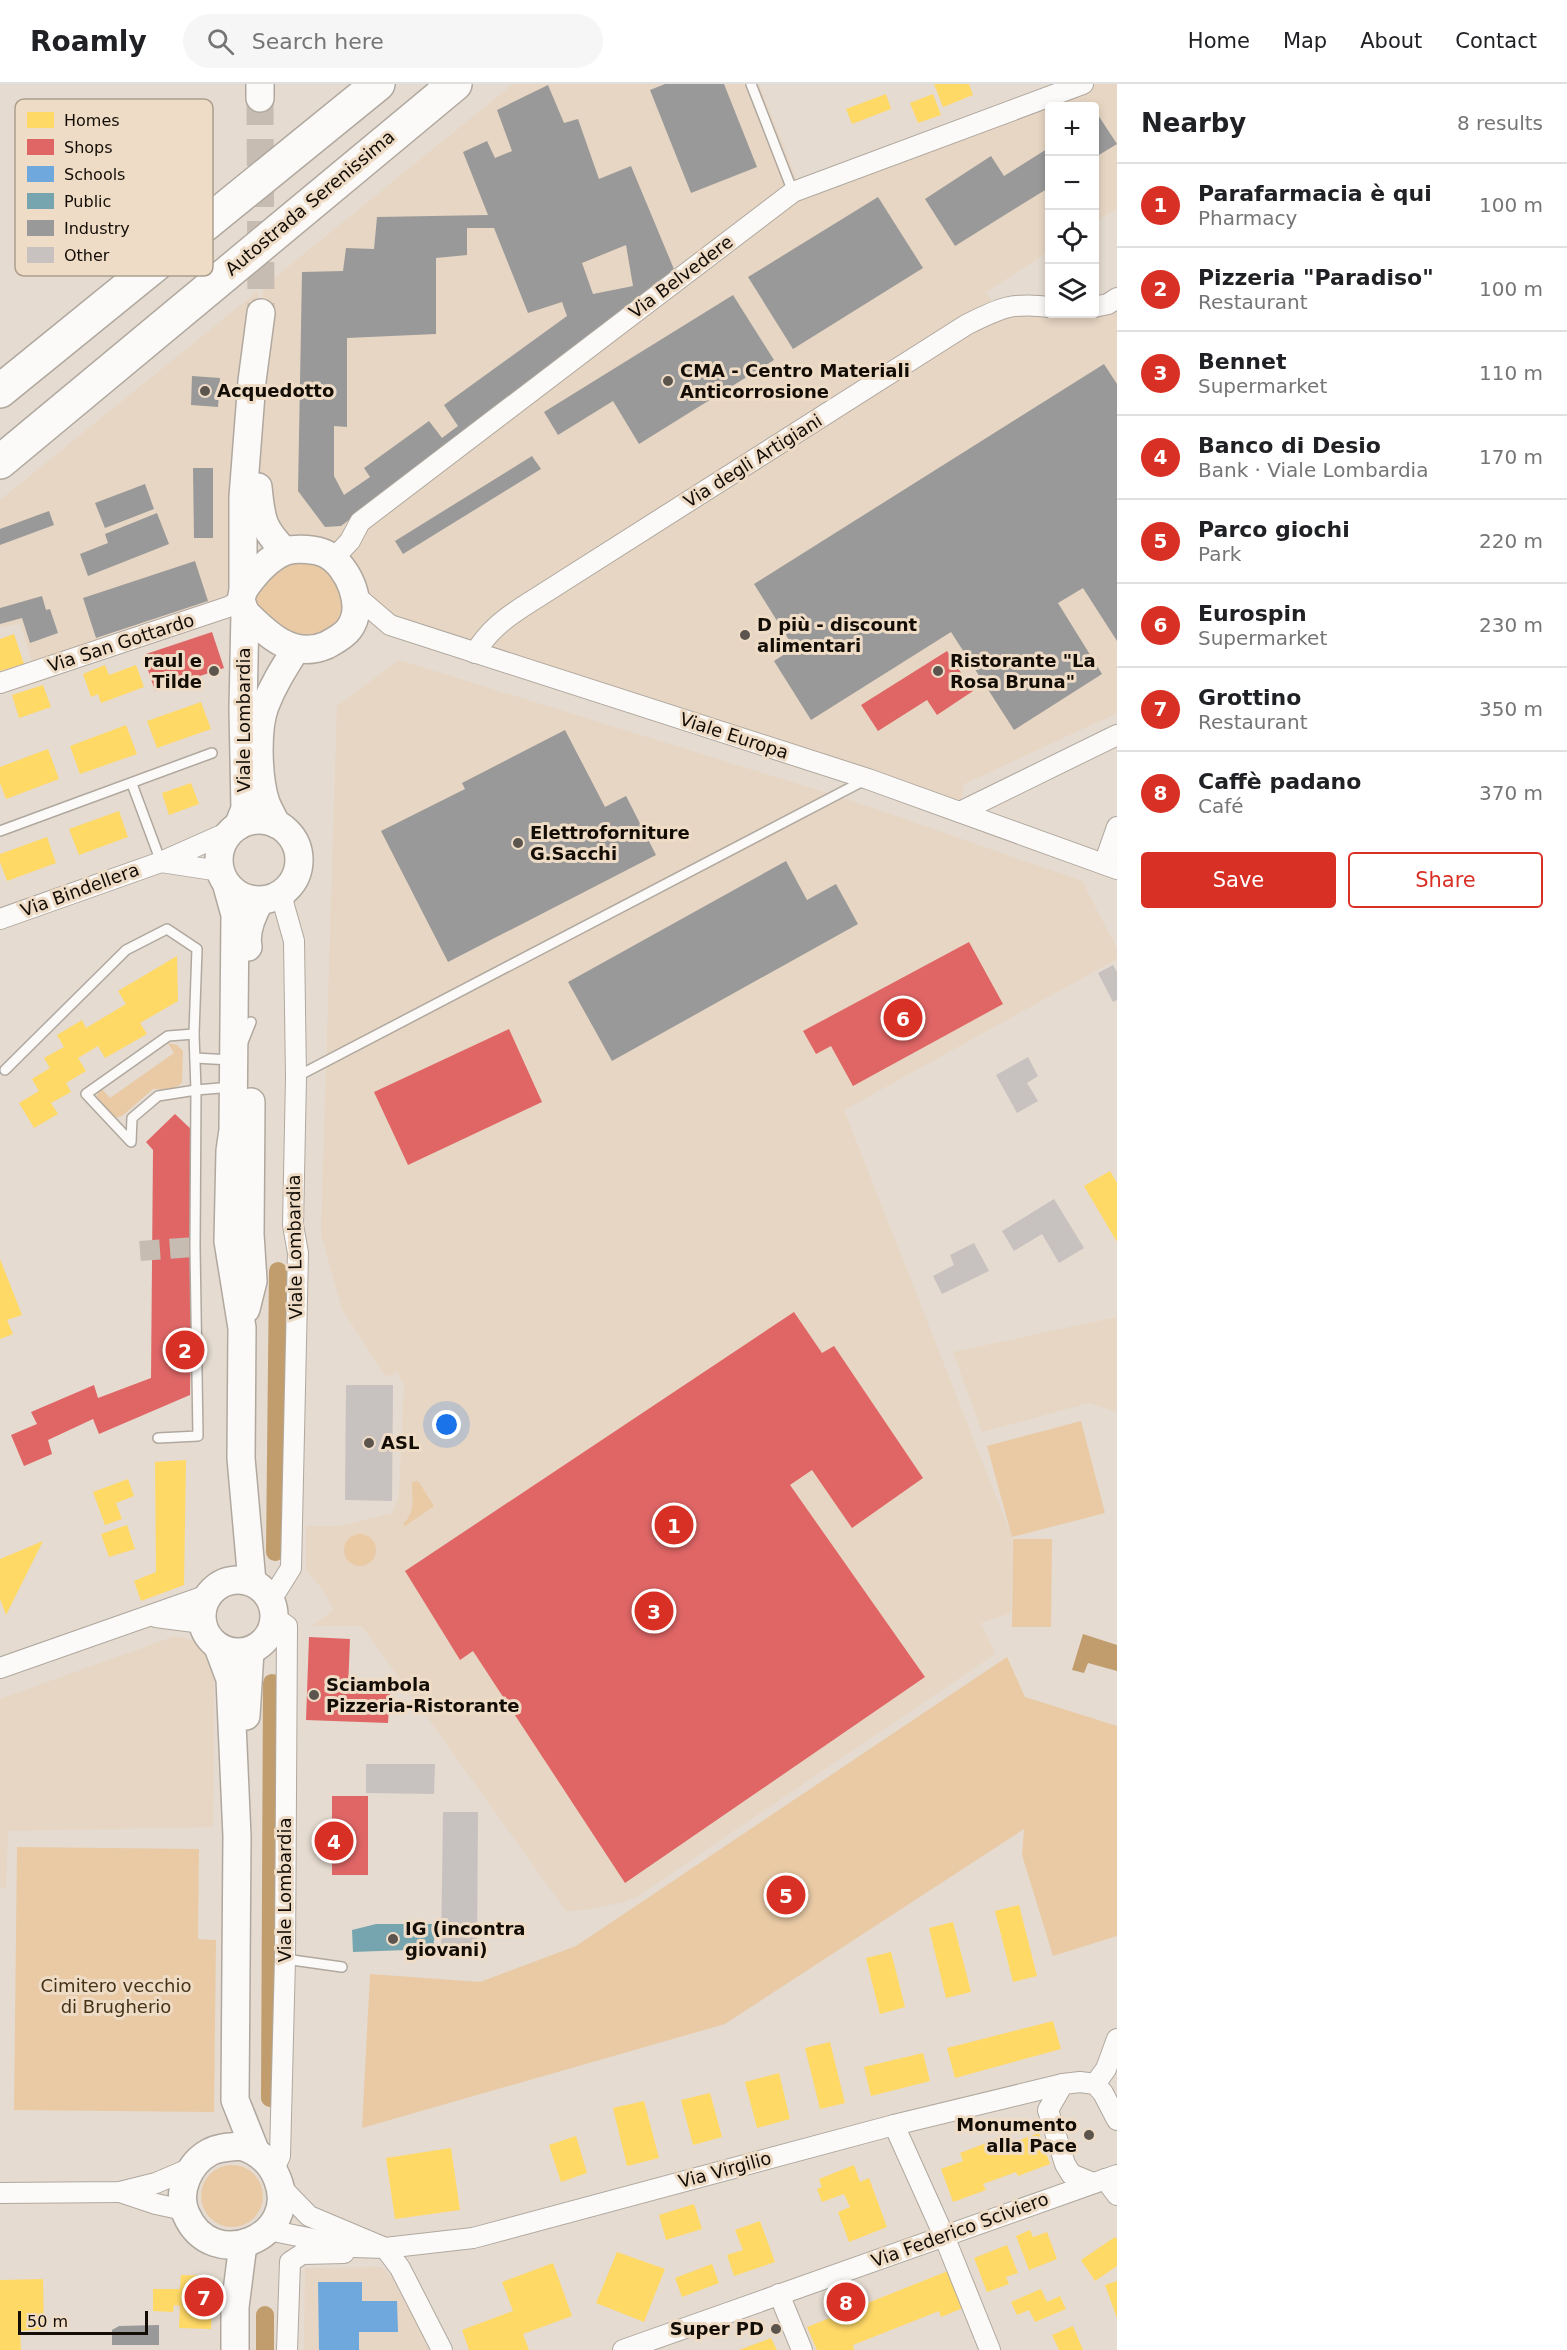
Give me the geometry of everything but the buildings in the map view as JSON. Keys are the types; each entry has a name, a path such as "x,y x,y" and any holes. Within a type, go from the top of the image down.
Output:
{"highway":[{"path":"213,218 378,84"},
{"name":"Autostrada Serenissima","path":"0,462 455,84"},
{"path":"0,391 142,276"}],"main road":[{"name":"Viale Lombardia","path":"235,828 245,809 243,497 252,381 261,313"},
{"name":"Viale Lombardia","path":"252,381 261,519 271,538 285,551"},
{"path":"243,601 252,578 267,563 285,551 300,549 313,551 325,553 333,559 346,575 356,596 355,615 350,629 336,640 319,648 296,649"},
{"name":"Viale Lombardia","path":"243,601 277,641 296,649 278,677 264,709 260,742 261,777 266,802 276,824"},
{"path":"263,820 276,824 289,833 297,847 300,862 296,878 286,891 272,899 260,901 242,897 224,879 219,857 223,843 235,828 250,821 263,820"},
{"name":"Viale Lombardia","path":"224,879 235,915 234,1087 228,1241 242,1328 241,1458 247,1595"},
{"name":"Viale Lombardia","path":"242,1328 253,1281 250,1234 250,960 247,941 251,918 260,901"},
{"path":"218,1647 234,1652 250,1651 260,1645 273,1628 247,1595 201,1613 202,1623 208,1636 218,1647 230,1680 237,1836 236,2100 255,2150 277,2178 281,2202 277,2217 268,2230 256,2240 230,2246 207,2239 197,2232 184,2210 183,2188 201,2160 222,2136 236,2100"},
{"path":"237,1836 250,1651"},
{"path":"201,2160 241,2146 255,2150"},
{"path":"207,2239 222,2265 235,2307"},
{"path":"235,2350 235,2307 243,2244"}],"street":[{"name":"Via Belvedere","path":"333,559 350,541 360,522 793,192 1083,84"},
{"path":"1099,306 1117,298"},
{"name":"Via degli Artigiani","path":"475,653 484,638 499,622 966,325 1005,306 1023,304 1045,307"},
{"name":"Viale Europa","path":"356,596 390,625 868,778 1110,866"},
{"name":"Via San Gottardo","path":"0,683 243,601"},
{"path":"960,812 1117,735"},
{"path":"1110,866 1117,827"},
{"name":"Via Bindellera","path":"0,919 161,862 235,828"},
{"name":"Via Bindellera","path":"161,862 224,879"},
{"name":"Viale Lombardia","path":"277,2178 280,2156 285,1959 287,1626 247,1595 291,1568 298,1253 293,1225 296,1077 294,940 283,902 286,891"},
{"path":"0,1668 147,1617 247,1595"},
{"path":"147,1617 202,1623"},
{"path":"1117,2040 1106,2069 1095,2084 1103,2093 1117,2121"},
{"name":"Via Virgilio","path":"268,2230 353,2247 385,2248 473,2238 894,2125 1064,2084 1080,2082 1095,2084"},
{"path":"1064,2084 1048,2110 1065,2164 1071,2174 1110,2179"},
{"path":"894,2125 944,2236 990,2350"},
{"path":"0,2193 120,2192 156,2183 201,2160"},
{"name":"Via Virgilio","path":"277,2178 309,2216 385,2248"},
{"name":"Via Federico Sciviero","path":"623,2350 1110,2179"},
{"path":"120,2192 156,2204 184,2210"},
{"path":"287,2350 290,2262 302,2254 363,2253 385,2248 400,2268 442,2350"},
{"path":"779,2294 802,2350"}],"lane":[{"path":"751,84 793,192"},
{"path":"0,831 212,753"},
{"path":"296,1077 868,778"},
{"name":"Via Bindellera","path":"132,784 161,862"},
{"path":"5,1070 126,950 166,929 197,949 194,1034 198,1436 158,1438"},
{"name":"Viale Lombardia","path":"234,1087 244,1070 242,1045 251,1023"},
{"path":"194,1034 168,1036 86,1094 131,1142 132,1118 158,1096 234,1087"},
{"path":"195,1058 234,1060"},
{"path":"285,1959 342,1967"}],"shaded area":[{"path":"513,84 759,84 800,188 1076,84 1117,84 1117,208 1099,219 1099,102 1045,102 1045,254 986,292 995,308 1045,313 1045,318 1099,318 1099,310 1117,294 1117,713 964,784 960,810 392,623 303,546 263,519 258,458 263,287"},
{"path":"258,291 239,593 33,665 20,623 0,628 0,500"},
{"path":"399,660 853,801 1082,881 1117,949 1117,959 844,1110 1012,1537 1011,1613 981,1623 995,1654 638,1896 625,1902 583,1910 566,1911 362,1626 312,1626 334,1610 323,1590 306,1569 306,1526 341,1526 392,1513 399,1496 404,1385 397,1371 386,1377 342,1309 321,1234 337,706"},
{"path":"1117,1317 1117,1412 1089,1403 982,1432 953,1352"},
{"path":"1083,1634 1117,1645 1117,1671 1088,1663 1084,1673 1072,1670"},
{"path":"175,1636 206,1644 214,1674 213,1827 8,1831 6,1888 0,1888 0,1699"},
{"path":"382,2267 396,2281 429,2350 304,2350 305,2268"}],"green space":[{"path":"301,561 317,563 331,574 341,590 344,608 343,616 333,628 320,635 305,638 284,632 257,605 260,588 266,580 284,567"},
{"path":"168,1043 177,1045 183,1051 182,1083 173,1089 153,1089 122,1116 114,1118 97,1100 97,1094 102,1089 110,1098 174,1053"},
{"path":"1081,1421 1105,1513 1012,1537 987,1446"},
{"path":"418,1481 434,1506 405,1526 403,1524 412,1510 412,1482"},
{"path":"360,1534 372,1538 376,1550 372,1562 360,1566 348,1562 344,1550 348,1538"},
{"path":"1013,1539 1052,1539 1051,1627 1012,1627"},
{"path":"1007,1657 1025,1697 1117,1726 1117,1936 1053,1956 1022,1855 1024,1829 725,2024 362,2128 370,1974 480,1982 576,1946"},
{"name":"Cimitero vecchio di Brugherio","path":"17,1847 199,1849 198,1939 216,1940 214,2112 14,2110"},
{"path":"226,2165 238,2165 254,2174 261,2184 263,2196 261,2208 254,2218 238,2227 226,2227 215,2222 206,2213 201,2202 201,2190 206,2179 215,2170"}],"waterway":[{"path":"275,1552 278,1271"},
{"path":"270,2098 272,1683"},
{"path":"265,2315 265,2350"}],"tunnel":[{"path":"260,98 261,313"},
{"path":"140,1251 195,1247"}],"place":[{"name":"CMA - Centro Materiali Anticorrosione","path":"668,381"},
{"name":"Acquedotto","path":"205,391"},
{"name":"D più - discount alimentari","path":"745,635"},
{"name":"raul e Tilde","path":"214,671"},
{"name":"Ristorante \"La Rosa Bruna\"","path":"938,671"},
{"name":"Elettroforniture G.Sacchi","path":"518,843"},
{"name":"Eurospin","path":"903,1018"},
{"name":"Pizzeria \"Paradiso\"","path":"185,1350"},
{"name":"ASL","path":"369,1443"},
{"name":"Parafarmacia è qui","path":"674,1525"},
{"name":"Bennet","path":"654,1611"},
{"name":"Sciambola Pizzeria-Ristorante","path":"314,1695"},
{"name":"Banco di Desio","path":"334,1841"},
{"name":"Parco giochi","path":"786,1895"},
{"name":"IG (incontra giovani)","path":"393,1939"},
{"name":"Monumento alla Pace","path":"1089,2135"},
{"name":"Grottino","path":"204,2297"},
{"name":"Caffè padano","path":"846,2302"},
{"name":"Super PD","path":"776,2329"}]}
